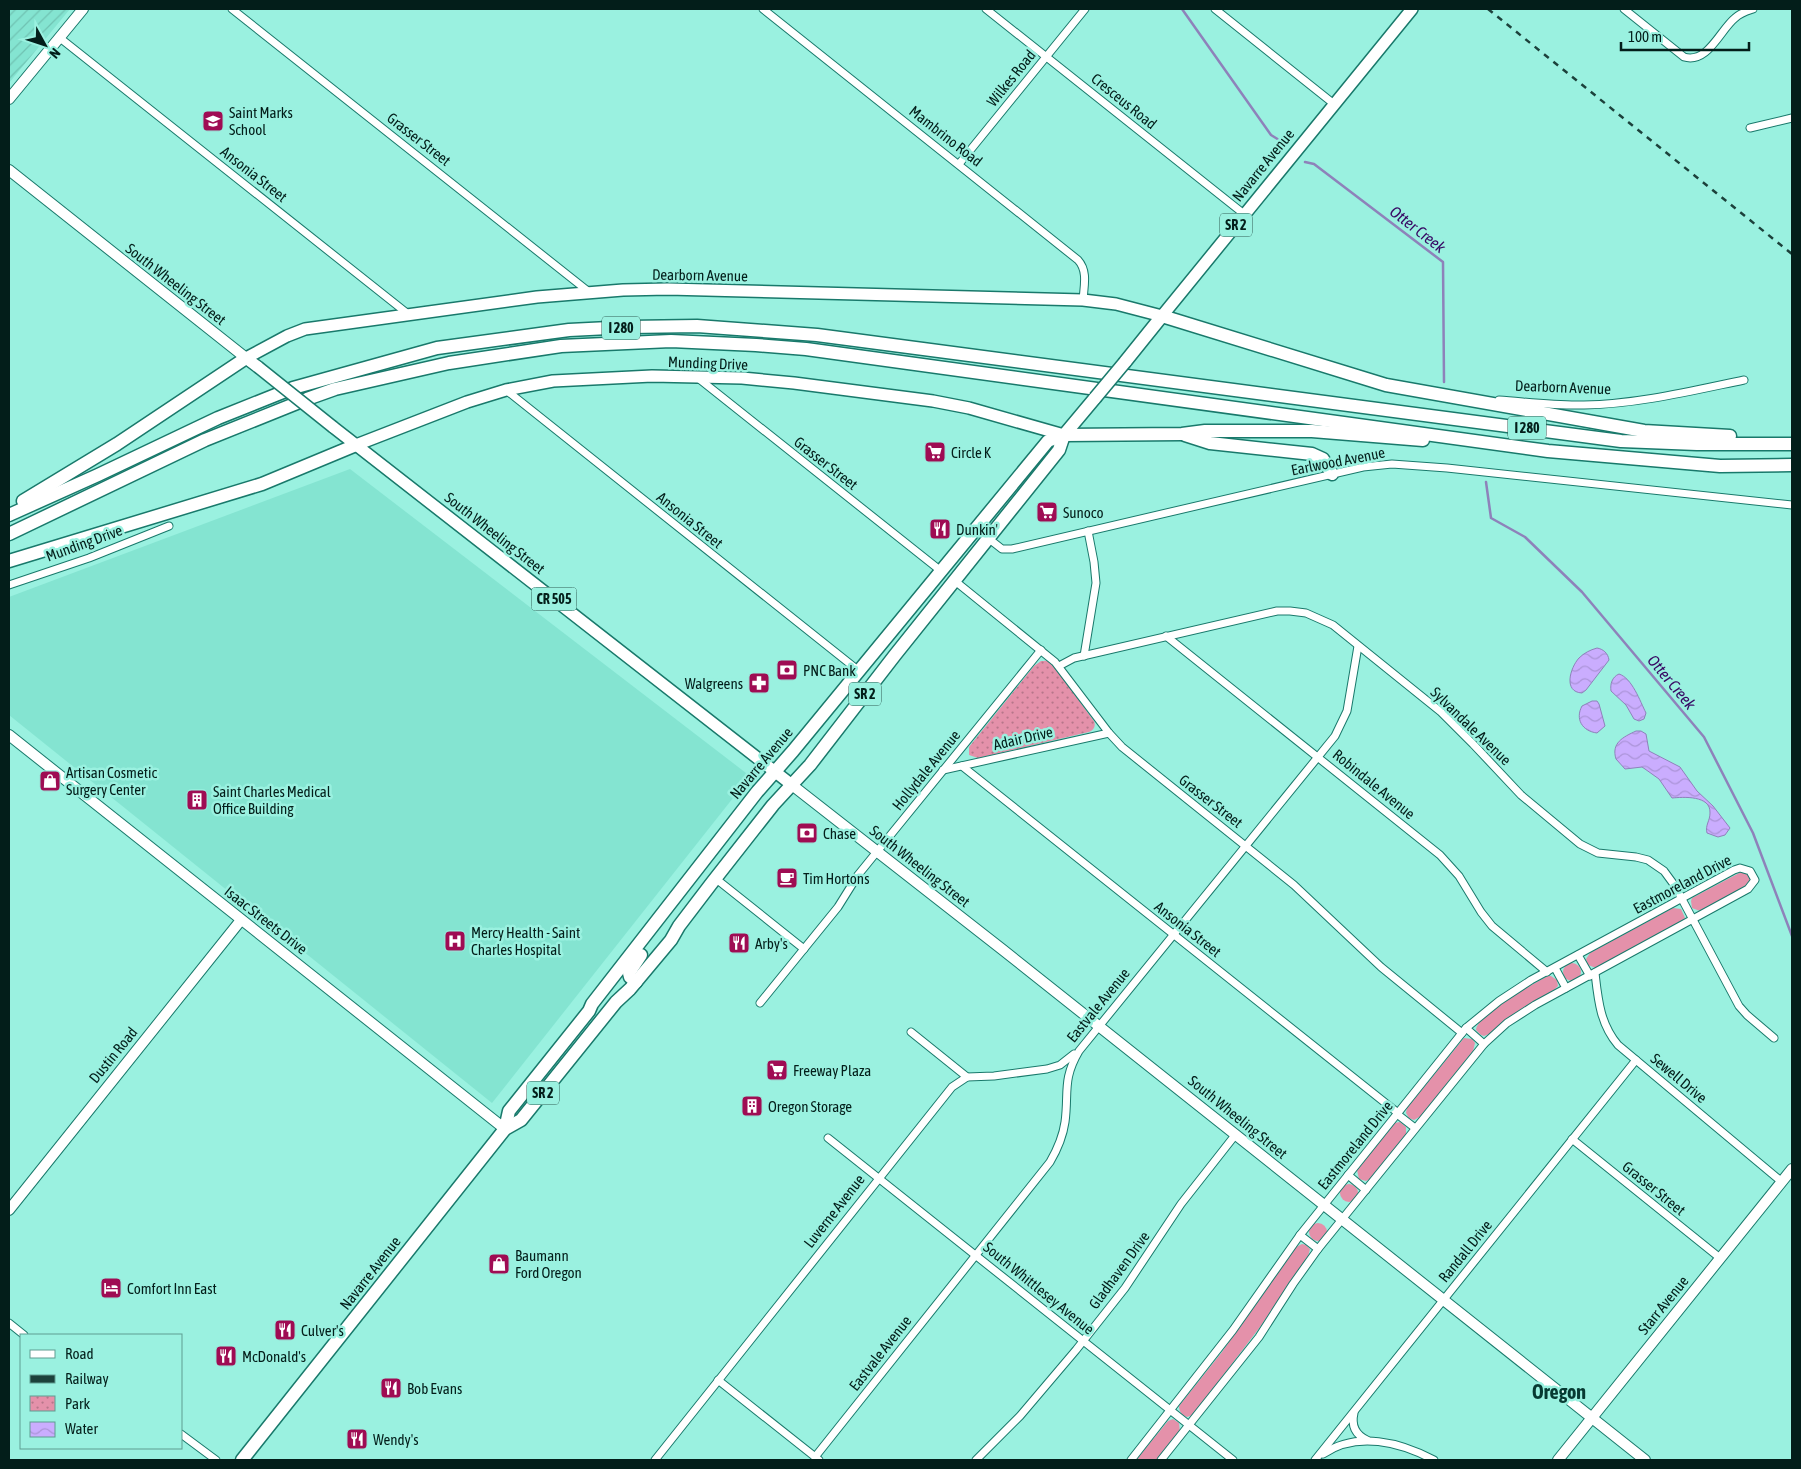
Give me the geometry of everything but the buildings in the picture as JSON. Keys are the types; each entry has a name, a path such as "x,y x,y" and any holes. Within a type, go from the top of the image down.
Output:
{"highway":[{"path":"1162,316 1386,386 1644,431 1733,436 1792,443"},
{"name":"Navarre Avenue","path":"242,1460 505,1129 521,1120 616,1002 636,982 671,940 715,878 773,806 815,759 895,655 1059,450 1064,435 1162,316"},
{"name":"I 280","path":"9,514 98,475 218,418 293,388 437,348 534,333 578,329 697,326 817,335 1621,440 1697,444 1792,443"},
{"name":"I 280","path":"9,534 205,440 335,389 449,363 561,346 671,341 798,348 1548,451 1720,466 1792,465"},
{"path":"9,510 117,444 246,358"},
{"path":"1064,435 1182,434 1205,431 1312,431 1403,439 1478,440"},
{"path":"1182,434 1210,444 1312,454 1322,459 1332,474"},
{"name":"Navarre Avenue","path":"505,1129 509,1111 775,771 1048,441 1064,435"},
{"path":"9,561 239,492 356,445"},
{"path":"975,557 987,528 1024,482 1025,478 1021,473"},
{"path":"955,580 950,575 950,570 976,527"},
{"path":"636,982 629,975 630,970 684,899 695,872"},
{"path":"558,1074 571,1047 592,1020 589,1011"}],"main road":[{"name":"Navarre Avenue","path":"1162,316 1412,9"},
{"name":"Dearborn Avenue","path":"246,358 287,336 305,329 537,296 589,292 668,289 1083,300 1116,304 1162,316"},
{"name":"South Wheeling Street","path":"246,358 792,785"},
{"name":"Munding Drive","path":"356,445 467,402 506,390 554,381 633,376 695,376 794,383 933,401 970,408 1064,435"}],"street":[{"path":"9,99 83,9"},
{"name":"Grasser Street","path":"232,9 589,292"},
{"name":"Mambrino Road","path":"763,9 1078,260 1082,264 1085,275 1083,300"},
{"name":"Cresceus Road","path":"986,9 1244,214"},
{"name":"Wilkes Road","path":"959,164 1085,9"},
{"path":"1215,9 1334,104"},
{"path":"1624,9 1684,58 1690,59 1697,58 1705,53 1735,18 1753,9"},
{"name":"Ansonia Street","path":"60,38 408,314"},
{"path":"1750,128 1792,118"},
{"name":"South Wheeling Street","path":"9,170 246,358"},
{"name":"Grasser Street","path":"695,376 941,571"},
{"name":"Dearborn Avenue","path":"1440,395 1581,406 1663,397 1744,380"},
{"name":"Ansonia Street","path":"506,390 859,671"},
{"name":"Earlwood Avenue","path":"988,538 1002,549 1007,549 1363,467 1392,464 1447,468 1792,505"},
{"name":"Munding Drive","path":"9,585 89,558 169,526"},
{"path":"1084,656 1096,584 1088,531"},
{"name":"Grasser Street","path":"955,580 1059,666 1109,733 1122,747 1309,898 1394,978 1484,1044"},
{"name":"Sylvandale Avenue","path":"1059,666 1074,658 1277,611 1290,610 1311,614 1324,620 1441,712 1521,795 1580,844 1598,853 1640,858 1652,862 1667,874 1743,1011 1774,1038"},
{"name":"Robindale Avenue","path":"1166,636 1440,855 1459,876 1492,926 1547,972"},
{"name":"Eastvale Avenue","path":"818,1459 1046,1168 1061,1139 1065,1122 1068,1076 1078,1051 1335,736 1345,716 1358,646"},
{"name":"Hollydale Avenue","path":"760,1003 838,907 852,884 877,852 1042,650"},
{"name":"Adair Drive","path":"943,770 1109,733"},
{"name":"Isaac Streets Drive","path":"9,736 505,1129"},
{"name":"Ansonia Street","path":"962,766 1415,1128"},
{"name":"South Wheeling Street","path":"792,785 1236,1134 1645,1460"},
{"name":"Eastmoreland Drive","path":"1131,1460 1233,1330 1300,1235 1464,1030 1506,995 1578,954 1740,868 1745,868 1754,876 1755,880 1748,889 1513,1019 1484,1044 1318,1249 1258,1337 1161,1460"},
{"path":"715,878 804,949"},
{"name":"Dustin Road","path":"9,1210 241,920"},
{"name":"Sewell Drive","path":"1578,954 1592,975 1600,1010 1614,1040 1782,1182"},
{"path":"1555,968 1566,988"},
{"path":"911,1032 967,1077 994,1076 1047,1069 1060,1065 1078,1051"},
{"name":"Randall Drive","path":"1316,1459 1636,1060"},
{"name":"Luverne Avenue","path":"655,1460 948,1091 956,1083 967,1077"},
{"name":"Gladhaven Drive","path":"976,1460 1020,1416 1083,1341 1125,1288 1186,1198 1236,1134"},
{"name":"South Whittlesey Avenue","path":"828,1138 1233,1460"},
{"name":"Grasser Street","path":"1572,1140 1720,1258"},
{"name":"Starr Avenue","path":"1558,1460 1792,1169"},
{"path":"1348,1175 1366,1190"},
{"path":"1300,1235 1318,1249"},
{"path":"9,1323 23,1334"},
{"path":"718,1380 818,1459"},
{"path":"1356,1410 1353,1422 1356,1432 1370,1441"},
{"path":"182,1435 216,1460"},
{"path":"1316,1459 1330,1449 1344,1443 1362,1440 1401,1446 1434,1460"}],"shaded area":[{"path":"9,9 70,9 9,83"},
{"name":"Mercy Health - Saint Charles Hospital","path":"350,469 746,773 748,779 492,1103 9,715 9,597"}],"green space":[{"path":"1041,661 1049,662 1058,672 1094,721 1093,729 1089,732 978,758 969,755 969,747 1034,666"},
{"path":"1743,871 1748,872 1752,881 1746,887 1700,911 1692,908 1692,898"},
{"path":"1673,908 1681,909 1685,918 1681,922 1596,968 1588,965 1586,959 1590,953"},
{"path":"1572,963 1578,966 1581,972 1578,978 1572,981 1566,978 1563,972 1566,966"},
{"path":"1548,976 1557,980 1558,986 1554,990 1515,1013 1489,1034 1484,1036 1476,1030 1479,1023 1495,1008"},
{"path":"1464,1038 1472,1039 1475,1043 1473,1051 1421,1116 1414,1120 1409,1118 1406,1113 1407,1108"},
{"path":"1400,1122 1406,1127 1406,1134 1370,1179 1366,1181 1359,1179 1357,1170 1395,1123"},
{"path":"1349,1184 1355,1187 1358,1193 1355,1199 1349,1202 1343,1199 1340,1193 1343,1187"},
{"path":"1318,1223 1324,1226 1327,1232 1324,1238 1318,1241 1312,1238 1309,1232 1312,1226"},
{"path":"1302,1244 1310,1249 1308,1257 1260,1327 1193,1415 1187,1417 1184,1415 1180,1412 1179,1406 1222,1352 1294,1248"},
{"path":"1173,1419 1179,1423 1180,1432 1157,1460 1136,1460 1168,1421"}],"water":[{"path":"1597,648 1608,655 1609,660 1586,690 1582,693 1576,692 1570,684 1573,668 1581,656"},
{"path":"1619,674 1628,680 1635,690 1646,713 1644,719 1639,721 1634,719 1626,705 1611,691 1612,681"},
{"path":"1592,701 1597,701 1599,704 1605,726 1597,733 1587,730 1581,724 1579,715 1582,706"},
{"path":"1636,731 1646,734 1649,751 1680,767 1697,791 1713,806 1730,828 1725,835 1718,837 1707,833 1710,813 1706,803 1696,798 1672,798 1659,779 1645,769 1642,767 1625,769 1616,759 1615,749 1619,741"}],"waterway":[{"name":"Otter Creek","path":"1182,9 1271,135 1284,143"},
{"name":"Otter Creek","path":"1305,162 1314,164 1443,262 1444,382"},
{"name":"Otter Creek","path":"1486,482 1491,518 1525,537 1582,592 1704,737 1753,833 1792,936"}],"railway":[{"path":"1488,9 1792,254"}],"place":[{"name":"Saint Marks School","path":"213,121"},
{"name":"Circle K","path":"935,452"},
{"name":"Sunoco","path":"1047,512"},
{"name":"Dunkin'","path":"940,529"},
{"name":"PNC Bank","path":"787,670"},
{"name":"Walgreens","path":"759,683"},
{"name":"Artisan Cosmetic Surgery Center","path":"50,781"},
{"name":"Saint Charles Medical Office Building","path":"197,800"},
{"name":"Chase","path":"807,833"},
{"name":"Tim Hortons","path":"787,878"},
{"name":"Mercy Health - Saint Charles Hospital","path":"455,941"},
{"name":"Arby's","path":"739,943"},
{"name":"Freeway Plaza","path":"777,1070"},
{"name":"Oregon Storage","path":"752,1106"},
{"name":"Baumann Ford Oregon","path":"499,1264"},
{"name":"Comfort Inn East","path":"111,1288"},
{"name":"Culver's","path":"285,1330"},
{"name":"McDonald's","path":"226,1356"},
{"name":"Bob Evans","path":"391,1388"},
{"name":"Wendy's","path":"357,1439"}],"district":[{"name":"Oregon","path":"1559,1391"}]}
